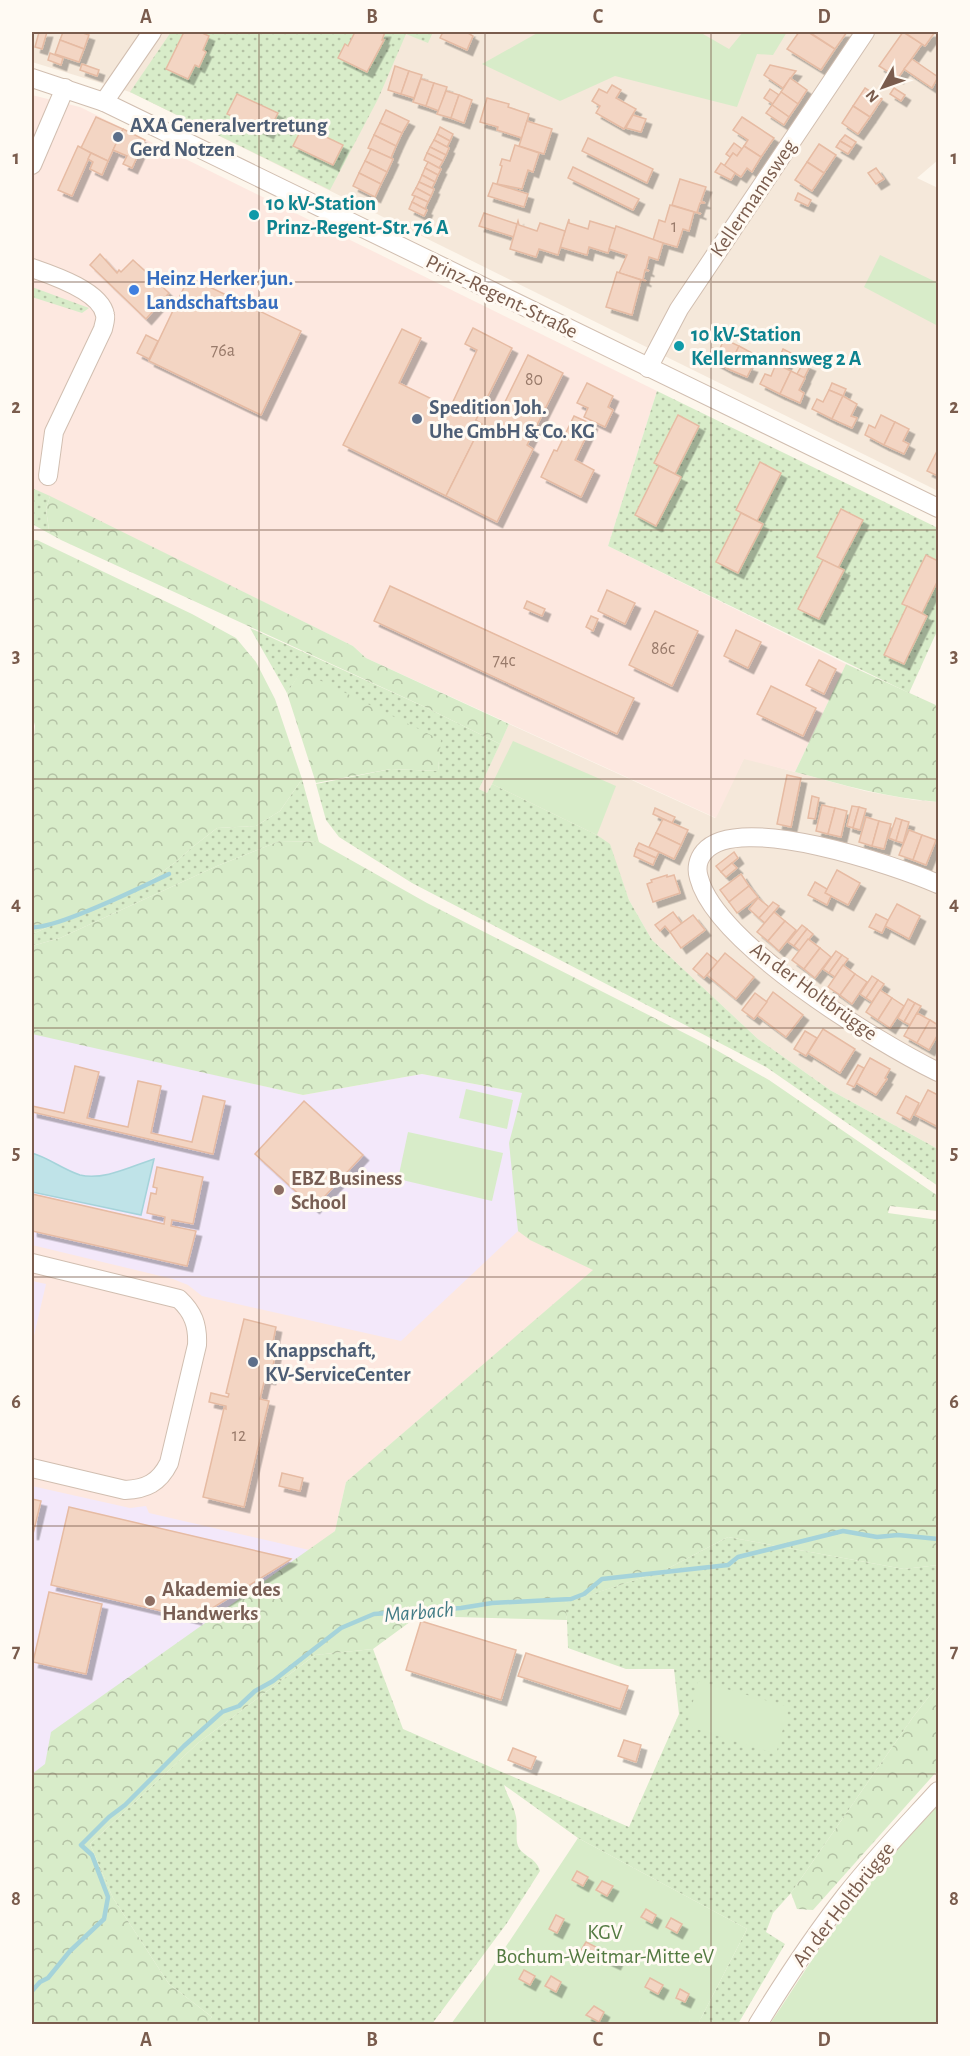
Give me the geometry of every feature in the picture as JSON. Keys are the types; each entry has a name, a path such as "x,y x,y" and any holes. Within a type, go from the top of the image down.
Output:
{"street":[{"path":"104,102 152,32"},
{"name":"Kellermannsweg","path":"648,368 679,309 865,32"},
{"name":"Prinz-Regent-Straße","path":"32,78 104,102 939,508"},
{"path":"32,165 65,88"},
{"path":"32,268 63,280 94,297 103,308 106,317 103,329 54,432 48,476"},
{"name":"An der Holtbrügge","path":"939,885 908,872 846,853 796,842 758,837 716,842 701,856 698,867 698,877 711,902 735,932 758,954 851,1022 939,1072"},
{"path":"32,1263 178,1299 194,1317 198,1330 197,1345 169,1463 159,1479 138,1490 125,1490 32,1468"},
{"name":"An der Holtbrügge","path":"758,2025 793,1968 846,1895 882,1852 939,1791"}],"shaded area":[{"path":"32,32 938,32 938,160 917,178 938,188 938,491 130,92 32,62"},
{"path":"32,95 80,107 657,391 608,546 846,664 795,772 744,759 716,818 366,658 353,646 32,488"},
{"path":"509,724 715,818 744,758 865,791 938,802 938,1149 830,1090 758,1039 652,940 629,900 609,844 597,835 492,784 487,793 479,789"},
{"name":"EBZ Business School","path":"32,1033 303,1095 422,1074 522,1093 536,1149 518,1231 401,1341 202,1296 188,1285 173,1279 32,1245"},
{"path":"303,1095 594,1270 346,1482 335,1531 32,1775 32,1344 45,1285 32,1281 32,1192"},
{"path":"32,1281 46,1284 32,1344"},
{"name":"Akademie des Handwerks","path":"32,1486 130,1508 146,1506 149,1513 318,1552 32,1775"}],"green space":[{"path":"171,32 433,32 428,43 406,34 378,99 330,190 130,92"},
{"path":"539,32 704,32 703,34 729,49 743,32 787,32 773,55 757,54 737,107 615,76 560,101 482,64"},
{"path":"880,255 938,283 938,326 864,287"},
{"path":"32,287 89,308 82,313 32,297"},
{"path":"657,391 938,528 938,629 909,693 608,546"},
{"path":"32,488 50,496 46,509 49,530 61,540 32,524"},
{"path":"50,496 353,646 366,658 509,724 500,744 425,707 61,540 49,530 46,509"},
{"path":"32,540 37,540 192,614 236,638 256,662 275,699 302,779 280,811 256,826 217,828 140,888 32,934 32,756 35,726 32,714"},
{"path":"250,628 425,707 500,744 479,789 487,793 492,784 597,835 610,844 629,900 652,940 758,1039 830,1090 938,1149 938,1186 766,1067 412,883 339,837 326,820 316,784 391,769 438,771 439,759 301,672 287,693"},
{"path":"846,664 938,706 938,802 884,794 795,772"},
{"path":"301,671 441,740 438,771 391,769 316,783 287,693"},
{"path":"513,741 616,786 597,835 492,784"},
{"path":"302,779 319,842 280,841 217,866 60,938 32,946 32,934 140,888 217,828 256,826 280,811"},
{"path":"280,841 319,842 427,903 704,1043 769,1080 938,1196 937,1211 890,1206 888,1213 938,1220 938,1565 904,1569 728,1537 663,1571 565,1603 567,1620 418,1616 373,1649 315,1655 198,1743 90,1844 113,1898 169,1984 212,2017 206,2024 32,2024 32,1774 45,1764 51,1732 335,1531 346,1482 593,1270 530,1240 518,1231 509,1143 522,1093 422,1074 303,1095 32,1034 32,946 60,938 217,866"},
{"path":"466,1089 513,1100 507,1129 459,1118"},
{"path":"408,1132 503,1153 492,1201 398,1179"},
{"path":"728,1537 904,1569 938,1565 938,1685 913,1717 791,1893 773,1913 766,1932 785,1944 738,2024 698,2024 747,1929 578,1838 504,1785 517,1821 518,1846 536,1863 540,1871 507,1923 432,2024 206,2024 212,2017 169,1984 113,1898 90,1844 198,1743 315,1655 373,1649 403,1729 629,1827 679,1714 674,1669 626,1669 568,1648 564,1603 663,1571"},
{"path":"698,1681 789,1707 776,1754 687,1726"},
{"path":"938,1685 938,1770 813,1910 797,1909 791,1893 913,1717"},
{"path":"938,1805 938,2024 770,2024 825,1940 886,1862"},
{"name":"KGV Bochum-Weitmar-Mitte eV","path":"578,1838 747,1929 698,2024 451,2024 487,1975"}],"water":[{"path":"32,1153 73,1173 89,1176 117,1172 154,1159 141,1215 32,1192"}],"building":[{"path":"39,32 47,32 42,49 35,47"},
{"path":"63,32 80,32 89,35 84,49 60,40"},
{"path":"184,32 200,32 209,36 203,50 206,52 199,67 195,65 188,79 166,69"},
{"path":"355,32 385,32 382,40 384,40 367,72 338,58 345,44 348,46"},
{"path":"443,32 469,32 473,36 467,50 440,38"},
{"path":"799,32 808,32 835,49 821,70 787,49"},
{"path":"809,32 847,32 835,49"},
{"path":"903,32 922,44 898,78 879,66"},
{"path":"904,32 935,32 925,46"},
{"path":"60,40 84,49 79,62 55,54"},
{"path":"50,53 63,58 61,65 48,60"},
{"path":"912,59 938,77 932,88 904,69"},
{"path":"82,64 99,70 97,76 80,70"},
{"path":"770,65 796,71 783,88 764,75"},
{"path":"395,66 409,71 401,94 388,90"},
{"path":"409,71 422,75 414,98 401,94"},
{"path":"790,78 807,90 798,104 781,92"},
{"path":"421,79 434,83 426,106 413,102"},
{"path":"434,83 447,87 439,111 426,106"},
{"path":"612,85 621,90 616,98 636,109 624,129 596,113 600,106 592,101 599,89 607,93"},
{"path":"865,88 882,99 870,117 853,106"},
{"path":"894,88 905,95 901,101 890,94"},
{"path":"770,89 779,95 773,104 764,98"},
{"path":"446,91 459,95 451,118 437,114"},
{"path":"781,92 798,104 789,117 772,105"},
{"path":"237,94 278,113 268,133 227,114"},
{"path":"459,95 472,100 464,123 451,118"},
{"path":"487,98 509,104 508,107 529,114 522,138 480,122"},
{"path":"772,105 789,117 784,125 766,113"},
{"path":"853,106 870,117 858,134 842,123"},
{"path":"386,110 409,121 402,133 380,123"},
{"path":"633,115 646,119 641,132 626,128"},
{"path":"96,117 123,129 108,161 81,148"},
{"path":"742,117 774,138 761,157 744,146 748,140 733,130"},
{"path":"527,121 552,129 544,154 519,146"},
{"path":"380,123 402,133 396,146 374,135"},
{"path":"303,126 343,145 333,165 293,146"},
{"path":"440,127 453,134 450,141 437,134"},
{"path":"123,129 145,140 132,168 123,164 127,156 113,150"},
{"path":"437,134 450,141 447,147 434,140"},
{"path":"374,135 396,146 391,158 368,148"},
{"path":"845,135 856,142 852,148 840,141"},
{"path":"588,138 653,169 647,183 582,151"},
{"path":"434,140 449,148 446,155 430,147"},
{"path":"840,141 852,148 848,154 836,147"},
{"path":"734,143 742,149 737,156 733,153 730,157 726,154"},
{"path":"819,144 836,155 824,173 807,162"},
{"path":"515,145 539,153 533,172 528,170 522,189 497,184 502,159 510,161"},
{"path":"78,146 91,153 72,196 58,190"},
{"path":"744,146 761,157 752,172 747,168 741,177 724,166 733,153 737,156"},
{"path":"430,147 446,155 443,161 427,153"},
{"path":"371,149 393,159 387,172 365,161"},
{"path":"91,153 108,161 102,175 90,169 93,162 88,159"},
{"path":"427,153 443,161 439,168 424,160"},
{"path":"365,161 387,172 381,184 359,173"},
{"path":"428,162 441,169 438,175 425,168"},
{"path":"807,162 824,173 812,191 795,180"},
{"path":"721,163 735,173 731,180 715,172"},
{"path":"573,167 639,199 633,210 568,178"},
{"path":"425,168 438,175 435,182 422,175"},
{"path":"876,168 884,179 876,184 868,173"},
{"path":"359,173 381,184 375,197 353,186"},
{"path":"422,175 435,182 432,188 419,182"},
{"path":"680,179 706,187 701,201 705,203 700,203 697,212 701,214 672,205"},
{"path":"419,182 434,189 431,196 416,188"},
{"path":"493,183 528,194 524,207 488,196"},
{"path":"416,188 431,196 428,202 412,195"},
{"path":"798,193 811,200 808,206 795,200"},
{"path":"415,196 428,202 425,209 412,202"},
{"path":"412,202 427,210 424,216 409,209"},
{"path":"670,205 694,212 689,231 683,229 677,247 653,240 659,220 665,222"},
{"path":"484,213 517,224 514,237 479,226"},
{"path":"569,219 569,223 588,229 590,221 616,229 608,253 589,247 587,255 560,247"},
{"path":"518,221 519,225 537,231 540,223 565,231 558,255 539,249 536,257 510,249"},
{"path":"616,226 663,243 658,260 649,257 646,269 649,271 645,270 643,279 646,281 619,273 627,255 609,249"},
{"path":"100,254 117,273 133,260 169,293 146,319 90,265"},
{"path":"617,272 641,280 632,315 606,307"},
{"path":"189,277 301,331 261,415 149,361"},
{"path":"473,328 512,348 476,420 482,424 446,496 343,445 402,329 421,338 399,383 450,408 477,350 465,344"},
{"path":"146,335 158,341 149,359 137,353"},
{"path":"724,339 739,346 728,369 708,358 713,348 719,351"},
{"path":"739,346 752,353 746,365 752,367 747,377 728,369"},
{"path":"783,349 791,353 784,368 777,364"},
{"path":"528,355 563,373 527,445 533,449 497,522 446,496 482,424 476,420 485,402 501,410"},
{"path":"803,363 810,366 804,378 797,374"},
{"path":"776,364 791,371 780,394 760,384 765,374 771,376"},
{"path":"791,371 805,378 799,390 804,393 800,403 780,394"},
{"path":"587,383 613,396 608,407 613,410 605,427 584,417 588,408 577,403"},
{"path":"832,383 846,389 843,396 829,390"},
{"path":"829,390 843,396 832,419 812,409 817,399 823,402"},
{"path":"843,396 857,404 851,416 857,418 852,428 832,419"},
{"path":"678,415 699,426 675,474 654,463"},
{"path":"881,415 895,422 884,445 865,435 869,425 875,428"},
{"path":"574,416 592,424 575,460 594,470 581,497 541,477"},
{"path":"895,422 909,429 903,441 909,444 904,454 884,445"},
{"path":"938,449 938,476 927,471"},
{"path":"760,462 781,473 757,521 736,510"},
{"path":"659,466 681,477 656,526 635,515"},
{"path":"841,509 863,520 838,568 817,557"},
{"path":"741,513 763,524 738,573 716,562"},
{"path":"926,555 938,561 938,580 922,613 902,604"},
{"path":"823,560 844,570 819,619 798,609"},
{"path":"390,586 634,698 617,734 374,621"},
{"path":"607,590 635,603 625,624 598,611"},
{"path":"527,601 545,609 542,616 524,608"},
{"path":"907,606 927,616 904,664 884,655"},
{"path":"655,611 698,631 672,686 629,665"},
{"path":"591,616 598,619 593,631 586,627"},
{"path":"736,630 761,642 748,668 724,656"},
{"path":"819,660 836,669 824,694 806,685"},
{"path":"771,686 816,708 803,736 757,714"},
{"path":"787,775 801,778 791,827 777,824"},
{"path":"812,796 819,798 815,819 808,818"},
{"path":"822,805 835,808 828,834 816,831"},
{"path":"852,806 859,807 853,828 847,826"},
{"path":"859,807 866,809 860,830 853,828"},
{"path":"655,808 675,817 672,823 653,814"},
{"path":"835,808 847,811 841,837 828,834"},
{"path":"866,817 879,821 872,846 859,842"},
{"path":"896,818 902,820 896,841 889,838"},
{"path":"663,819 688,830 681,845 656,833"},
{"path":"902,820 909,822 903,843 896,841"},
{"path":"879,821 891,824 884,849 872,846"},
{"path":"909,830 922,835 913,860 899,855"},
{"path":"656,833 681,845 674,859 649,847"},
{"path":"922,835 936,840 926,865 913,860"},
{"path":"639,843 659,852 656,858 636,849"},
{"path":"636,849 656,858 653,865 634,856"},
{"path":"734,852 738,858 721,872 716,866"},
{"path":"732,863 737,868 726,877 721,872"},
{"path":"837,870 860,883 848,905 825,893"},
{"path":"741,874 749,886 729,902 720,890"},
{"path":"667,875 667,877 674,875 680,893 653,902 647,884 652,882 651,880"},
{"path":"815,882 827,889 825,893 831,896 827,905 808,895"},
{"path":"749,886 758,897 737,913 729,902"},
{"path":"758,898 769,907 759,918 749,909"},
{"path":"773,902 779,906 765,923 759,918"},
{"path":"897,904 920,916 909,939 885,926"},
{"path":"673,912 682,924 670,932 665,926 660,931 655,925"},
{"path":"774,912 785,921 768,941 757,932"},
{"path":"876,914 888,920 882,933 869,927"},
{"path":"693,915 705,930 681,948 670,932"},
{"path":"785,921 796,930 779,951 768,941"},
{"path":"802,925 807,929 794,946 788,942"},
{"path":"807,929 813,934 800,951 794,946"},
{"path":"808,939 820,948 804,969 792,960"},
{"path":"820,948 831,957 815,978 804,969"},
{"path":"836,951 842,955 829,973 823,969"},
{"path":"707,953 718,962 704,978 693,969"},
{"path":"725,953 754,977 736,999 707,975"},
{"path":"842,955 848,959 835,977 829,973"},
{"path":"843,965 855,974 840,995 828,987"},
{"path":"855,974 867,982 852,1004 840,995"},
{"path":"872,976 878,980 866,998 860,994"},
{"path":"878,980 884,984 872,1002 866,998"},
{"path":"880,990 892,998 878,1020 866,1012"},
{"path":"773,992 803,1015 786,1037 757,1015"},
{"path":"755,993 767,1002 754,1019 742,1010"},
{"path":"892,998 904,1006 890,1028 878,1020"},
{"path":"908,999 915,1003 904,1022 898,1018"},
{"path":"915,1003 921,1006 910,1025 904,1022"},
{"path":"917,1013 930,1020 917,1043 904,1036"},
{"path":"930,1020 938,1025 938,1034 929,1050 917,1043"},
{"path":"823,1029 855,1049 840,1073 808,1053"},
{"path":"805,1031 817,1038 806,1056 794,1049"},
{"path":"870,1058 890,1069 885,1078 887,1079 876,1095 856,1083"},
{"path":"858,1065 864,1068 854,1087 847,1084"},
{"path":"75,1066 99,1072 87,1118 128,1127 138,1081 161,1086 151,1133 192,1142 203,1096 225,1101 213,1154 32,1112 32,1106 64,1113"},
{"path":"928,1090 938,1095 938,1127 915,1115"},
{"path":"906,1096 919,1103 910,1120 897,1113"},
{"path":"304,1101 363,1155 314,1208 255,1154"},
{"path":"157,1167 203,1177 193,1224 172,1220 171,1226 196,1231 187,1266 32,1231 32,1194 164,1224 165,1217 147,1213 151,1193 156,1194 157,1188 153,1187"},
{"path":"244,1319 276,1327 273,1342 278,1343 270,1379 265,1378 260,1399 269,1401 244,1507 203,1497 224,1408 226,1409 226,1406 209,1402 211,1393 228,1397 229,1394 226,1393"},
{"path":"282,1473 303,1478 300,1491 279,1486"},
{"path":"32,1499 41,1501 33,1534 32,1534"},
{"name":"Akademie des Handwerks","path":"69,1507 291,1559 206,1612 198,1611 196,1619 51,1585"},
{"path":"49,1592 102,1604 86,1674 33,1662"},
{"path":"421,1621 516,1650 501,1700 406,1670"},
{"path":"526,1653 628,1686 620,1709 518,1676"},
{"path":"624,1740 641,1745 636,1762 618,1756"},
{"path":"513,1748 536,1757 531,1769 508,1760"},
{"path":"577,1871 588,1877 583,1886 572,1880"},
{"path":"602,1881 613,1886 607,1896 596,1890"},
{"path":"646,1909 656,1915 652,1923 641,1917"},
{"path":"556,1915 564,1919 557,1933 549,1929"},
{"path":"671,1918 682,1924 677,1933 666,1927"},
{"path":"586,1942 596,1947 591,1957 580,1952"},
{"path":"609,1951 619,1956 615,1964 604,1959"},
{"path":"524,1970 535,1976 530,1985 519,1979"},
{"path":"551,1976 561,1982 556,1992 545,1986"},
{"path":"650,1978 663,1985 658,1994 645,1987"},
{"path":"680,1989 689,1994 685,2002 676,1998"},
{"path":"594,2006 604,2012 599,2022 586,2015"}],"waterway":[{"path":"32,927 60,922 79,915 169,874"},
{"name":"Marbach","path":"32,1991 40,1982 48,1978 70,1951 104,1919 108,1897 92,1855 81,1845 222,1712 239,1706 255,1691 273,1681 341,1628 374,1614 461,1608 492,1603 571,1599 584,1594 602,1579 728,1565 738,1557 843,1531 877,1537 898,1535 938,1539"}],"place":[{"name":"AXA Generalvertretung Gerd Notzen","path":"118,137"},
{"name":"10 kV-Station Prinz-Regent-Str. 76 A","path":"254,215"},
{"name":"Heinz Herker jun. Landschaftsbau","path":"134,290"},
{"name":"10 kV-Station Kellermannsweg 2 A","path":"679,346"},
{"name":"Spedition Joh. Uhe GmbH & Co. KG","path":"417,419"},
{"name":"EBZ Business School","path":"279,1190"},
{"name":"Knappschaft, KV-ServiceCenter","path":"253,1362"},
{"name":"Akademie des Handwerks","path":"150,1601"}]}
